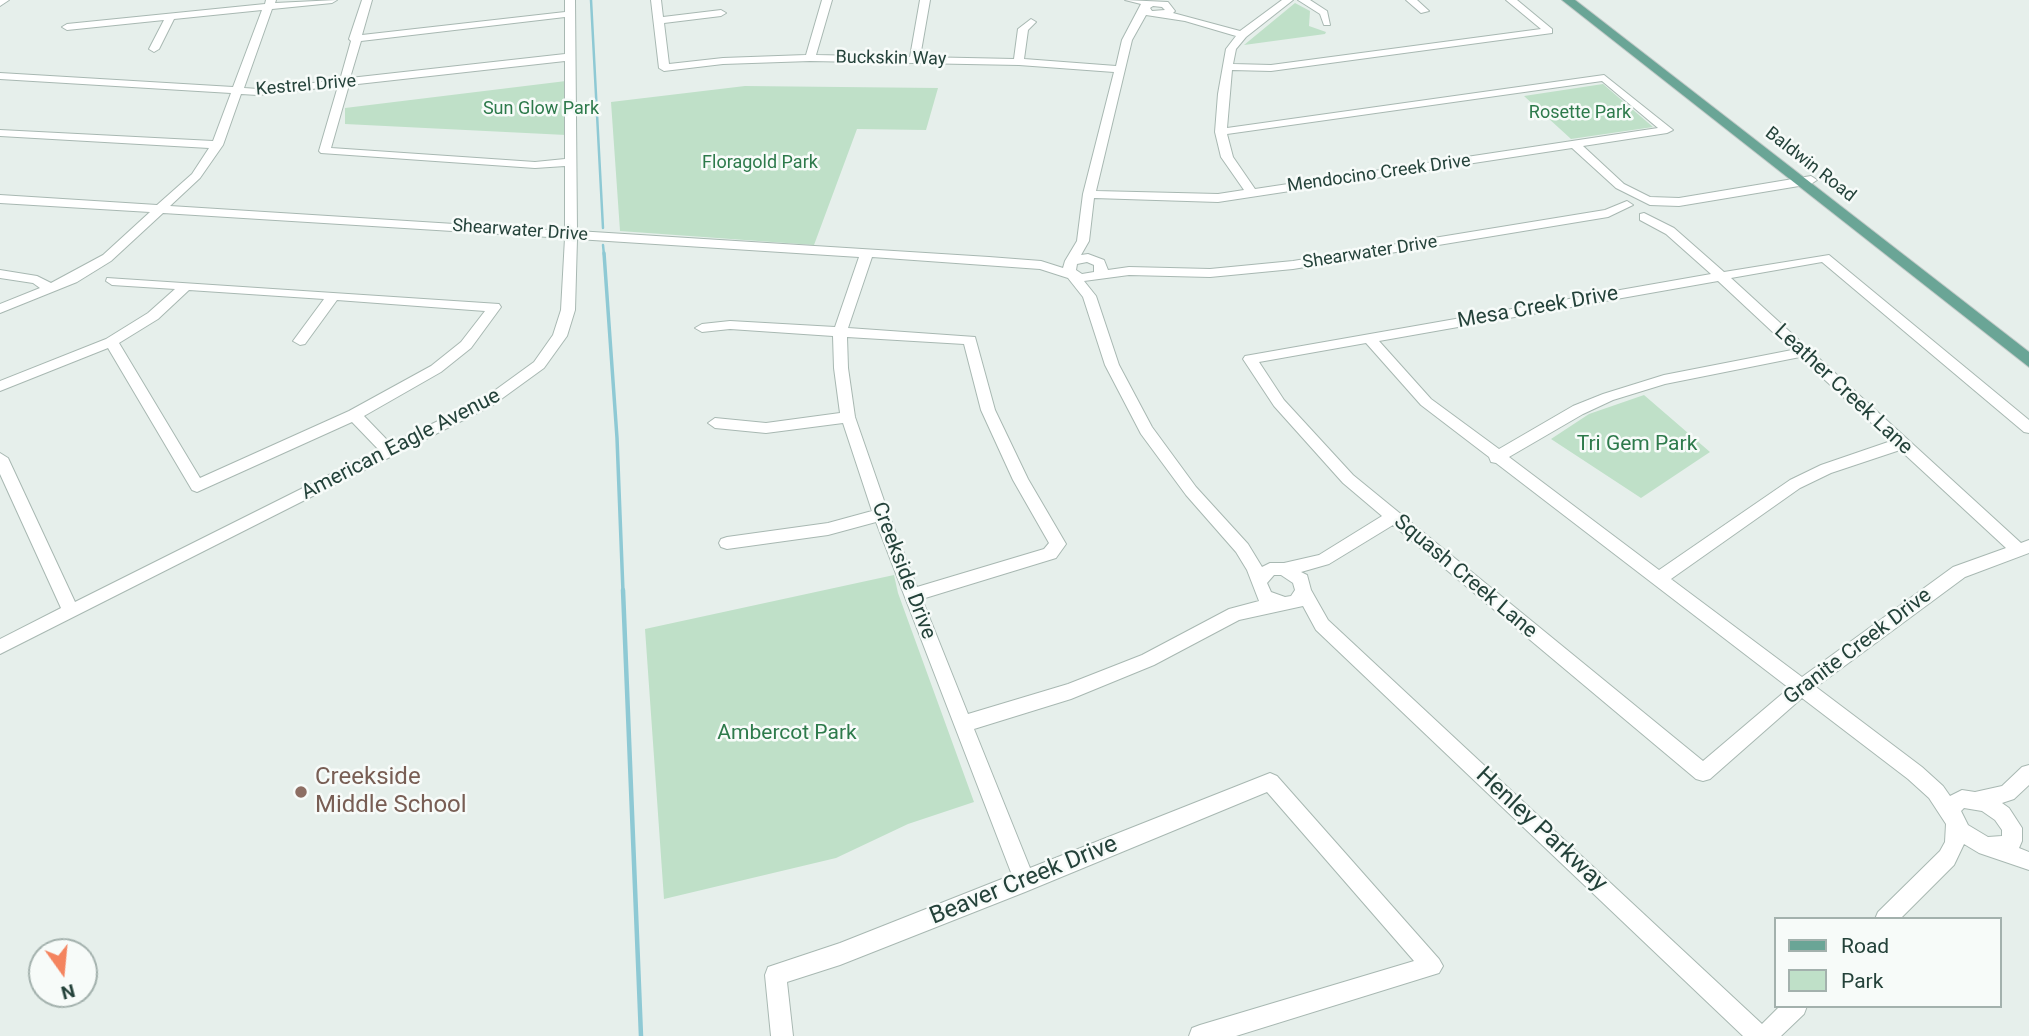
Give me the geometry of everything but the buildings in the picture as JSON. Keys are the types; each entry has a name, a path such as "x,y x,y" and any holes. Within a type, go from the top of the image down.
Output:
{"main road":[{"name":"Baldwin Road","path":"1568,0 1806,181"},
{"name":"Baldwin Road","path":"1579,0 2027,356"}],"street":[{"path":"67,27 270,3 331,0"},
{"path":"367,0 325,151 535,165 571,162"},
{"path":"656,0 660,20 721,13"},
{"path":"810,58 827,0"},
{"path":"915,59 925,0"},
{"path":"1129,0 1146,9 1167,8 1186,18 1242,35"},
{"path":"1252,193 1227,157 1221,132 1231,49 1242,35 1288,0"},
{"path":"1303,0 1324,13 1327,23"},
{"path":"1412,0 1424,11"},
{"path":"1228,67 1271,68 1549,31 1511,0"},
{"path":"0,309 50,288 107,258 196,176 217,145 270,3"},
{"path":"354,39 570,7"},
{"name":"American Eagle Avenue","path":"0,646 503,394 547,355 566,318 571,235 570,7"},
{"path":"1146,9 1167,8"},
{"path":"1146,9 1129,36 1119,69 1089,194 1083,241 1071,268 1089,296 1112,365 1146,430 1191,491 1242,548 1255,569 1258,584 1265,597 1281,604"},
{"path":"154,49 171,16"},
{"name":"Buckskin Way","path":"660,20 664,68 723,61 810,58 1019,62 1119,69"},
{"path":"1019,62 1023,29 1031,22"},
{"name":"Kestrel Drive","path":"0,76 273,91 570,57"},
{"name":"Mendocino Creek Drive","path":"1089,194 1188,199 1252,193 1667,130 1604,78 1221,132"},
{"path":"0,133 217,145"},
{"path":"1576,145 1620,186 1647,200 1661,212"},
{"path":"1647,200 1679,202 1806,181"},
{"path":"1620,186 1628,203 1642,216 1661,212 1679,202"},
{"name":"Shearwater Drive","path":"0,199 1041,265 1071,268 1085,279 1129,271 1210,273 1270,268 1608,213 1642,216"},
{"name":"Shearwater Drive","path":"1608,213 1628,203 1647,200"},
{"name":"Leather Creek Lane","path":"1661,212 1670,231"},
{"name":"Leather Creek Lane","path":"1642,216 1670,231 1900,444 2023,547"},
{"path":"1083,241 1088,254 1102,269 1089,296"},
{"name":"Creekside Drive","path":"867,253 840,331 841,368 848,417 881,515 1025,882"},
{"name":"Shearwater Drive","path":"1071,268 1083,257 1129,271"},
{"name":"Mesa Creek Drive","path":"1250,359 1825,258 2029,428"},
{"path":"0,274 37,280 50,288"},
{"path":"111,342 197,486 354,415 453,357 478,332 494,307 112,281"},
{"path":"0,386 111,342 153,316 185,287"},
{"path":"300,341 333,296"},
{"path":"702,328 730,325 970,340 988,410 1021,480 1056,537 1057,547 1050,554 912,595"},
{"path":"1369,338 1426,402 1496,458 1915,773 1936,792 1954,821 1969,838 2029,861"},
{"path":"1496,458 1578,410 1608,397 1664,380 1803,352"},
{"name":"Squash Creek Lane","path":"1250,359 1279,403 1348,479 1703,773"},
{"path":"354,415 389,452"},
{"path":"715,423 766,428 848,417"},
{"path":"1658,579 1795,484 1826,469 1900,444"},
{"path":"0,458 71,611"},
{"path":"727,543 828,530 881,515"},
{"path":"1235,614 1265,572 1323,561 1393,517"},
{"name":"Granite Creek Drive","path":"1703,773 1801,688 1959,572 2023,547"},
{"path":"1242,548 1264,564 1297,575 1303,589"},
{"path":"962,724 1071,691 1148,660 1235,614 1256,606 1297,601 1323,561"},
{"name":"Henley Parkway","path":"1303,589 1322,625"},
{"name":"Henley Parkway","path":"1281,604 1322,625 1759,1036"},
{"path":"1915,773 1944,790 1995,808 2029,853"},
{"path":"1887,917 1947,858 1955,843 1953,805 1974,799 1998,797 2014,789 2029,773"},
{"name":"Beaver Creek Drive","path":"782,1036 776,975 840,954 1025,882 1270,782 1432,966 1200,1036"},
{"path":"1947,858 1969,849 2008,845 2012,841 2008,805 2014,789"},
{"path":"1766,1036 1794,1008"}],"green space":[{"path":"1295,3 1310,11 1309,26 1326,32 1325,34 1244,45"},
{"name":"Sun Glow Park","path":"566,81 566,135 345,124 345,108"},
{"name":"Rosette Park","path":"1603,84 1653,127 1571,139 1524,96"},
{"name":"Floragold Park","path":"745,86 938,88 926,130 857,129 814,245 620,231 611,102"},
{"name":"Tri Gem Park","path":"1644,395 1710,452 1641,498 1551,439 1589,414"},
{"name":"Ambercot Park","path":"894,575 898,593 974,802 908,824 836,858 664,899 645,629"}],"waterway":[{"path":"591,0 603,228"},
{"path":"603,245 604,255"},
{"path":"604,253 617,438 623,592"},
{"path":"623,590 641,1036"}],"place":[{"name":"Creekside Middle School","path":"301,792"}]}
